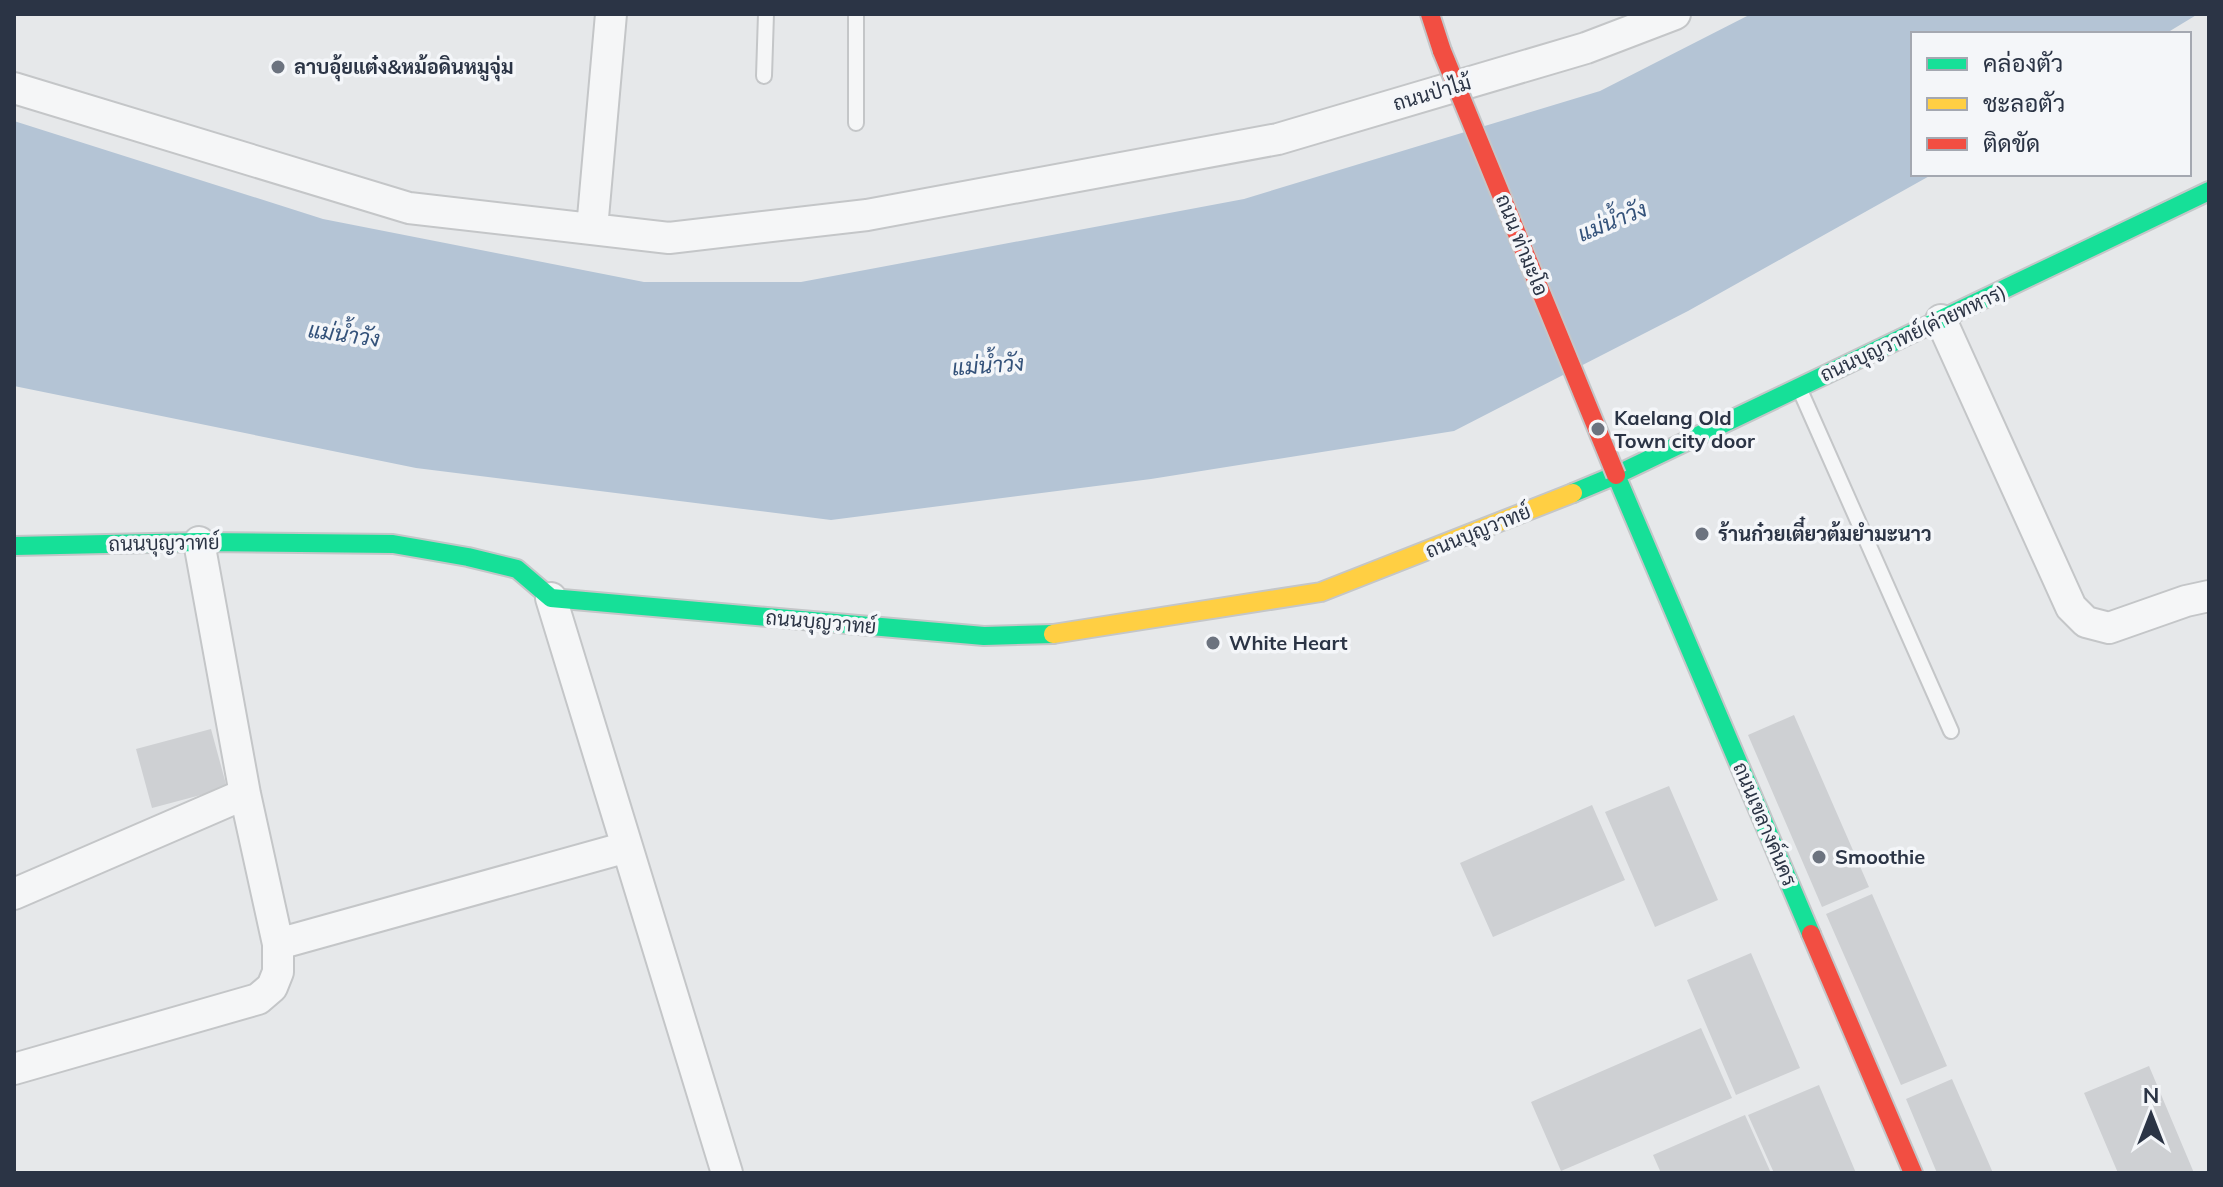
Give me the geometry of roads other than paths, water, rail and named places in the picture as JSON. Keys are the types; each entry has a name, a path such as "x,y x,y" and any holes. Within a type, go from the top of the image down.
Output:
{"street":[{"path":"592,229 611,14"},
{"name":"ถนน ท่ามะโอ","path":"1430,14 1442,51 1616,475"},
{"name":"ถนนป่าไม้","path":"14,88 409,208 669,238 867,215 1278,139 1586,48 1675,14"},
{"name":"ถนนบุญวาทย์(ค่ายทหาร)","path":"1616,475 2209,191"},
{"path":"1941,320 2071,607 2086,622 2109,628 2209,596"},
{"name":"ถนนบุญวาทย์","path":"14,546 199,542 393,544 517,569 551,598 984,636 1034,636 1070,633 1321,592 1616,475"},
{"name":"ถนนเขลางค์นคร","path":"1616,475 1913,1173"},
{"path":"14,1069 258,999 272,987 278,972 278,944 245,794 199,542"},
{"path":"551,598 727,1173"},
{"path":"14,894 245,794"},
{"path":"278,944 627,847"}],"lane":[{"path":"764,76 766,14"},
{"path":"856,14 856,123"},
{"path":"1798,386 1951,731"}],"water":[{"name":"แม่น้ำวัง","path":"1751,14 2198,14 2168,32 1911,32 1911,176 1929,176 1688,311 1454,431 1151,479 831,520 416,468 14,386 14,121 323,219 644,282 801,282 1244,199 1600,91"}],"place":[{"name":"ลาบอุ้ยแต๋ง&หม้อดินหมูจุ่ม","path":"278,67"},
{"name":"Kaelang Old Town city door","path":"1598,429"},
{"name":"ร้านก๋วยเตี๋ยวต้มยำมะนาว","path":"1702,534"},
{"name":"White Heart","path":"1213,643"},
{"name":"Smoothie","path":"1819,857"}]}
